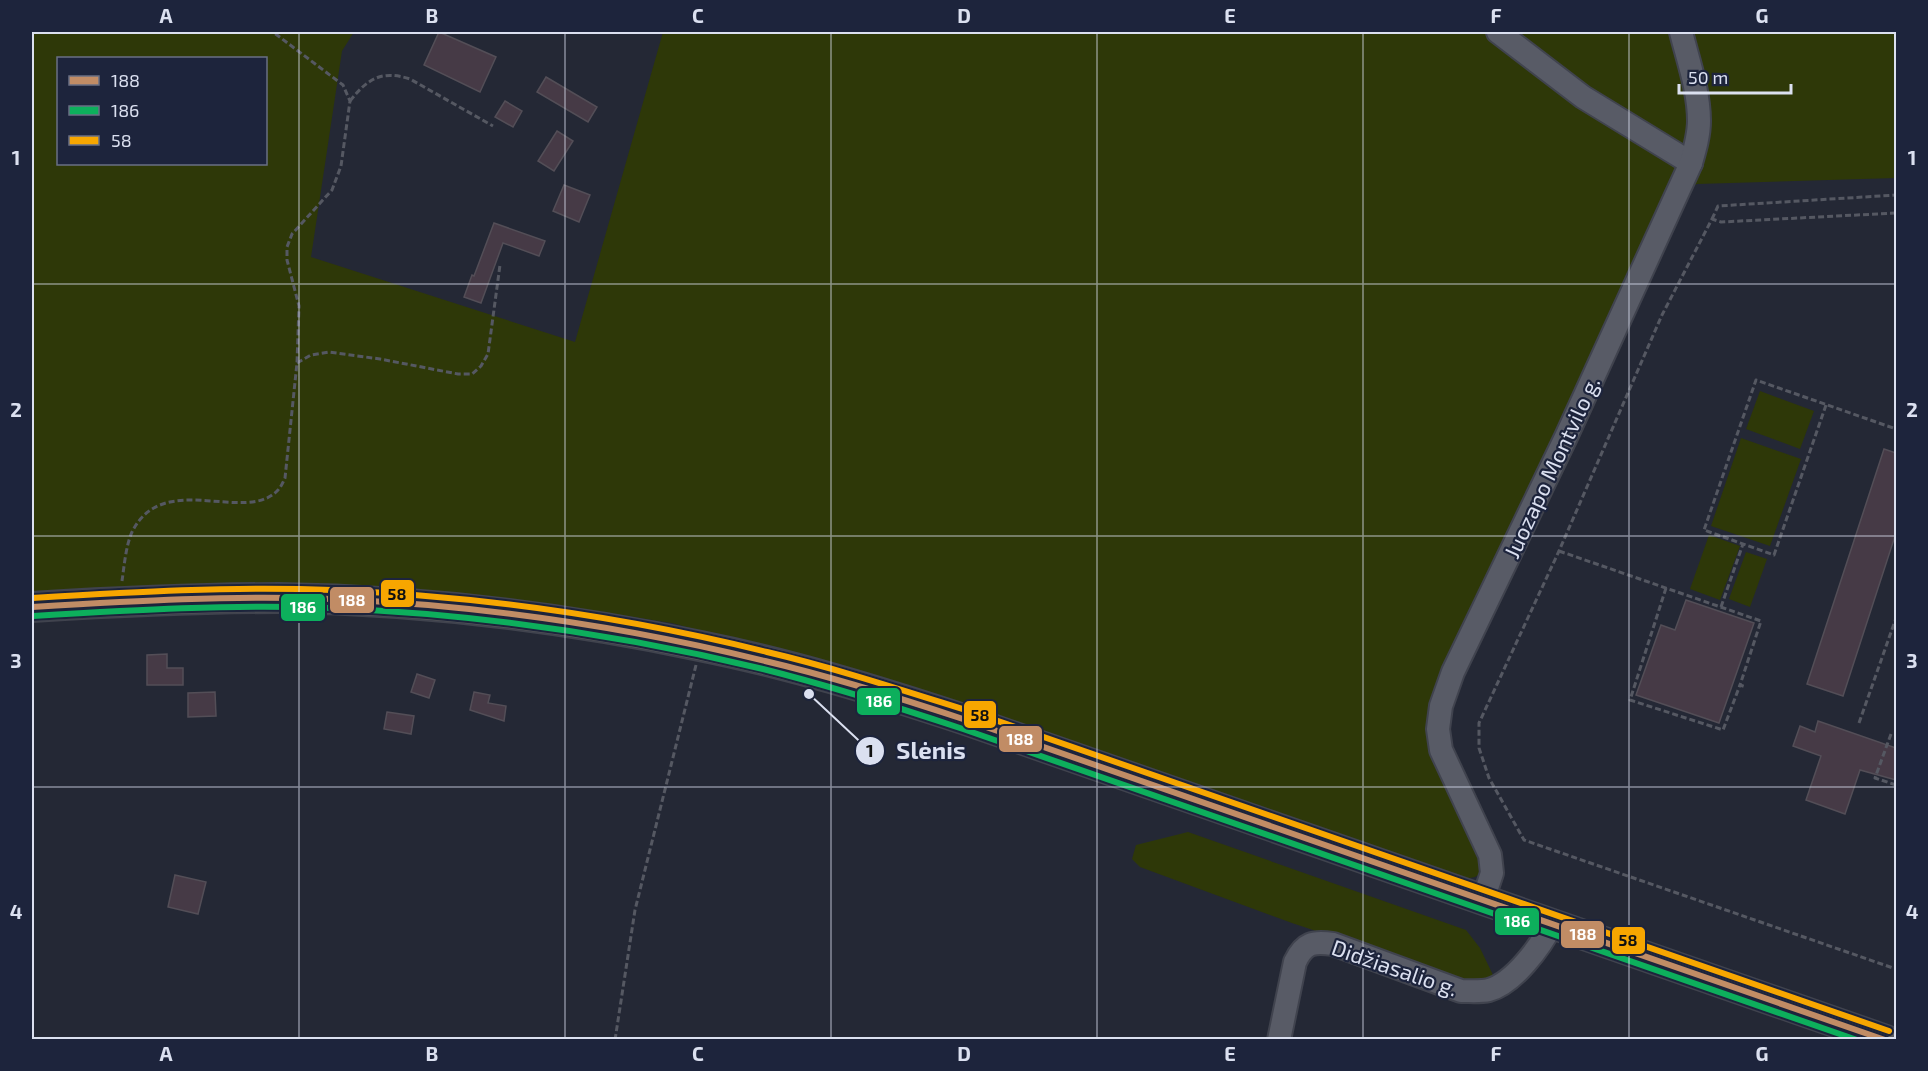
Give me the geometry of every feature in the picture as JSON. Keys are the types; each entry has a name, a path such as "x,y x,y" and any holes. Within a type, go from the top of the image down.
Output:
{"main road":[{"path":"32,607 121,601 280,598 375,602 546,619 701,646 839,680 966,720 1886,1040"}],"street":[{"path":"1498,32 1583,97 1691,163"},
{"name":"Juozapo Montvilo g.","path":"1483,900 1492,873 1490,855 1441,750 1438,729 1441,706 1453,672 1566,438 1691,163 1696,144 1698,113 1681,32"},
{"name":"Didžiasalio g.","path":"1279,1040 1295,962 1300,950 1309,945 1320,942 1333,944 1461,991 1477,992 1500,985 1510,978 1542,943 1552,924"}],"path":[{"path":"273,32 343,85 350,101"},
{"path":"121,601 122,581 132,533 142,518 155,507 177,500 250,502 264,499 277,490 285,478 297,363 299,306 287,260 287,247 292,234 332,190 341,166 350,101 361,87 371,80 384,75 397,75 410,79 493,126"},
{"path":"1896,195 1718,206 1662,315 1479,723 1479,748 1489,778 1524,840 1896,969"},
{"path":"1712,219 1721,222 1896,213"},
{"path":"297,363 310,355 329,352 458,374 472,374 481,366 488,354 500,266"},
{"path":"1826,405 1774,555 1704,530 1756,380 1896,429"},
{"path":"1721,607 1743,544"},
{"path":"1558,551 1666,588 1761,621 1723,730 1630,700 1666,588"},
{"path":"1858,723 1896,618"},
{"path":"615,1040 635,910 701,646"},
{"path":"1740,685 1746,687"},
{"path":"1891,734 1875,778 1896,785"}],"green space":[{"path":"32,32 354,32 342,51 311,257 575,342 663,32 1896,32 1896,178 1697,184 1667,199 1430,747 1439,776 1479,851 1481,873 1475,877 1464,879 809,660 672,623 550,604 447,593 310,586 154,586 32,594"},
{"path":"1760,391 1814,411 1800,449 1746,429"},
{"path":"1741,438 1801,459 1770,546 1711,526"},
{"path":"1709,535 1740,546 1720,600 1690,589"},
{"path":"1746,552 1767,559 1750,607 1729,599"},
{"path":"1188,832 1466,930 1480,948 1493,975 1480,982 1466,981 1292,923 1140,867 1132,859 1136,845"}],"building":[{"path":"439,32 496,57 480,92 424,65"},
{"path":"546,77 597,107 588,122 537,92"},
{"path":"505,101 522,111 513,127 495,117"},
{"path":"557,131 573,141 554,171 538,161"},
{"path":"564,185 590,195 579,222 553,211"},
{"path":"494,223 545,241 539,256 503,243 481,303 464,297"},
{"path":"1884,449 1896,453 1896,533 1843,696 1807,684"},
{"path":"1686,600 1754,623 1719,723 1636,695 1661,625 1675,630"},
{"path":"167,654 167,668 183,668 183,685 147,685 147,655"},
{"path":"417,674 435,680 429,698 411,692"},
{"path":"215,692 216,716 188,717 188,693"},
{"path":"474,692 490,695 488,703 506,706 504,721 470,710"},
{"path":"387,712 414,716 411,734 384,729"},
{"path":"1818,721 1896,748 1896,780 1860,770 1845,814 1806,800 1821,756 1793,746 1800,726 1815,732"},
{"path":"175,875 206,882 198,914 168,907"}],"transit line":[{"name":"58","path":"32,598 220,589 332,590 442,597 551,610 660,628 767,652 818,665 969,711 1889,1031"},
{"name":"188","path":"32,607 220,598 387,602 550,619 658,637 765,661 866,688 966,720 1885,1040"},
{"name":"186","path":"33,616 219,607 294,607 385,611 494,621 603,636 763,669 814,682 963,729 1857,1040"}],"place":[{"name":"Slėnis","path":"809,694"}]}
